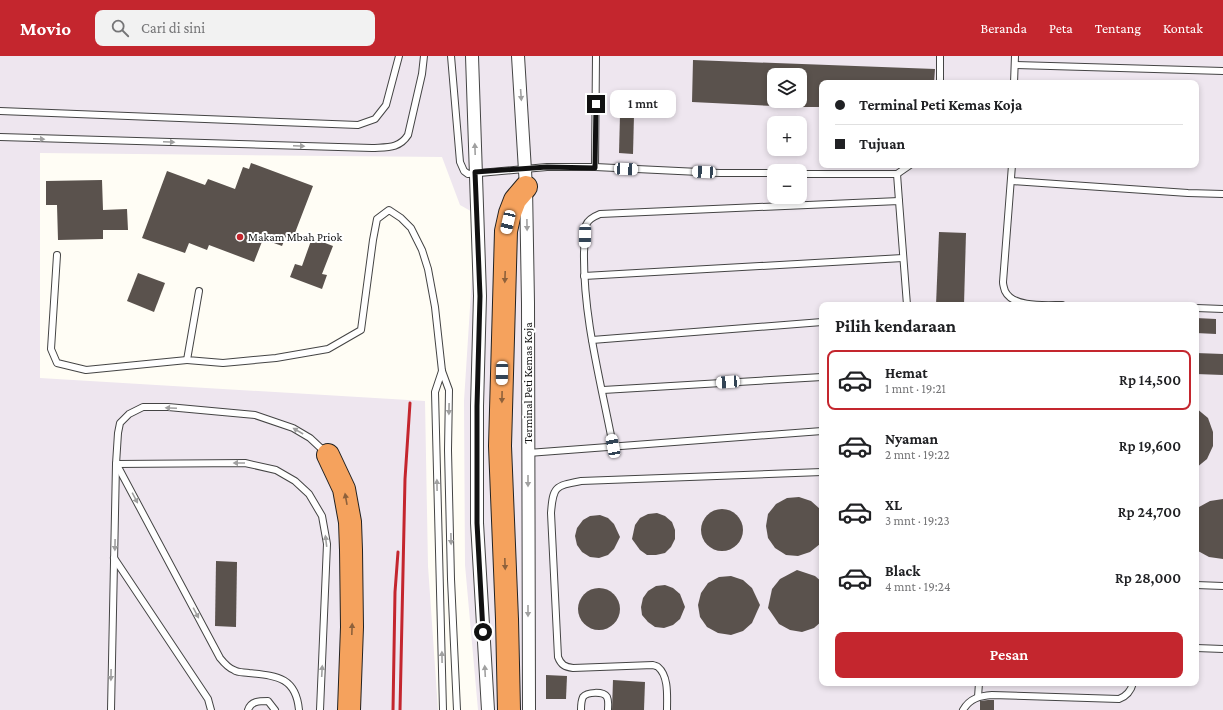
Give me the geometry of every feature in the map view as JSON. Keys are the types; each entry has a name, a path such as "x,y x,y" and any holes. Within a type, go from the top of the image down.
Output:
{"highway":[{"path":"509,710 500,446 506,231 510,213 526,178"},
{"path":"328,455 344,489 350,522 352,627 349,710"}],"street":[{"path":"472,56 480,296 477,406 477,523 488,710"},
{"name":"Terminal Peti Kemas Koja","path":"518,56 526,178 528,303 528,710"}],"lane":[{"path":"0,111 358,125 375,118 386,104 399,56"},
{"path":"0,137 372,148 396,146 408,135 422,74 424,56"},
{"path":"451,56 460,162 464,171 468,174 475,172 526,178 595,168 720,173 767,173"},
{"path":"595,168 596,56"},
{"path":"940,56 940,80"},
{"path":"1014,80 1015,56"},
{"path":"1015,65 1223,71"},
{"path":"807,174 897,174 906,168"},
{"path":"1012,168 1002,282 1005,291 1010,298 1016,302"},
{"path":"897,174 907,302"},
{"path":"1012,181 1223,194"},
{"path":"613,446 592,340 584,276 585,236 586,225 589,220 600,214 899,201"},
{"path":"57,255 51,349 57,363 86,370 187,360 223,363 276,358 328,349 361,330 377,219 389,210 401,218 411,228 422,250 428,269 435,307 442,372 449,390 448,450 457,710"},
{"path":"584,276 903,258"},
{"path":"187,360 199,291"},
{"path":"1199,308 1223,309"},
{"path":"592,340 819,322"},
{"path":"442,372 435,392 443,710"},
{"path":"603,390 819,377"},
{"path":"110,710 116,464 120,423 129,414 143,408 168,407 255,415 293,428 310,438 328,455"},
{"path":"528,453 819,431"},
{"path":"116,464 245,463 276,470 295,481 309,494 322,516 327,544 320,710"},
{"path":"116,464 220,658 227,666 235,671 273,676 285,681 292,687 298,698 299,710"},
{"path":"667,710 664,676 658,667 653,665 573,668 564,666 559,661 551,513 552,499 555,490 562,485 580,481 819,472"},
{"path":"114,558 208,699 211,710"},
{"path":"1199,584 1223,586"},
{"path":"440,595 452,595"},
{"path":"1199,648 1223,649"},
{"path":"978,697 979,686"},
{"path":"963,710 966,705 978,697 992,695 1119,699 1129,692 1132,686"},
{"path":"581,710 581,701 584,696 589,694 603,694 607,696 608,710"},
{"path":"248,710 249,706 257,700 268,700 275,710"}],"shaded area":[{"path":"0,56 1223,56 1223,710 478,710 465,565 464,401 476,214 460,205 442,157 40,153 40,378 425,401 428,566 438,710 0,710"}],"building":[{"path":"693,60 935,69 934,80 819,80 819,107 807,107 807,68 767,68 767,106 692,102"},
{"path":"620,115 634,115 633,154 619,153"},
{"path":"251,163 313,186 293,238 286,236 282,246 263,239 254,262 209,245 207,250 189,243 185,253 142,238 167,171 205,185 208,179 235,189 243,167 249,169"},
{"path":"102,180 103,210 127,209 128,230 103,230 103,239 58,240 57,205 46,205 46,181"},
{"path":"939,232 966,233 964,302 936,302"},
{"path":"312,238 333,246 322,274 327,275 322,289 290,277 295,264 302,266"},
{"path":"138,273 165,283 154,312 127,301"},
{"path":"1199,318 1216,319 1216,334 1199,333"},
{"path":"1199,353 1223,354 1223,375 1199,374"},
{"path":"1199,410 1208,418 1213,432 1213,446 1207,459 1199,466"},
{"path":"799,497 811,501 819,508 819,545 810,552 798,556 786,555 775,548 768,538 766,526 768,514 776,504 787,498"},
{"path":"1223,499 1223,559 1209,557 1199,552 1199,507 1210,501"},
{"path":"718,509 726,509 734,512 740,518 743,530 740,542 734,548 726,551 718,551 710,548 704,542 701,534 701,526 704,518 710,512"},
{"path":"657,513 665,516 672,522 675,530 675,539 671,547 665,553 647,555 640,550 632,539 635,525 640,518 648,514"},
{"path":"600,515 608,518 614,524 620,537 614,549 608,555 599,558 590,557 582,552 577,545 575,536 577,528 583,520 590,516"},
{"path":"216,561 237,562 236,627 215,626"},
{"path":"797,570 815,576 819,579 819,624 814,628 802,632 790,630 779,624 768,608 772,589 780,579"},
{"path":"731,576 743,580 752,588 760,605 752,623 743,631 731,635 718,633 707,627 700,617 698,605 701,593 708,583 719,577"},
{"path":"665,585 673,588 680,594 685,607 680,619 673,625 664,628 655,627 642,615 641,607 643,598 648,591 656,586"},
{"path":"595,588 603,588 611,591 617,597 620,609 617,621 611,627 603,630 595,630 587,627 581,621 578,613 578,605 581,597 587,591"},
{"path":"546,675 567,676 566,699 546,699"},
{"path":"613,680 645,682 644,710 612,710"},
{"path":"994,700 994,710 980,710 980,701"}],"railway":[{"path":"400,710 405,479 410,403"},
{"path":"393,710 395,592 398,552"}],"place":[{"name":"Makam Mbah Priok","path":"240,237"}],"route":[{"path":"483,632 477,523 477,406 480,296 475,172 547,167 595,168 596,104"}]}
